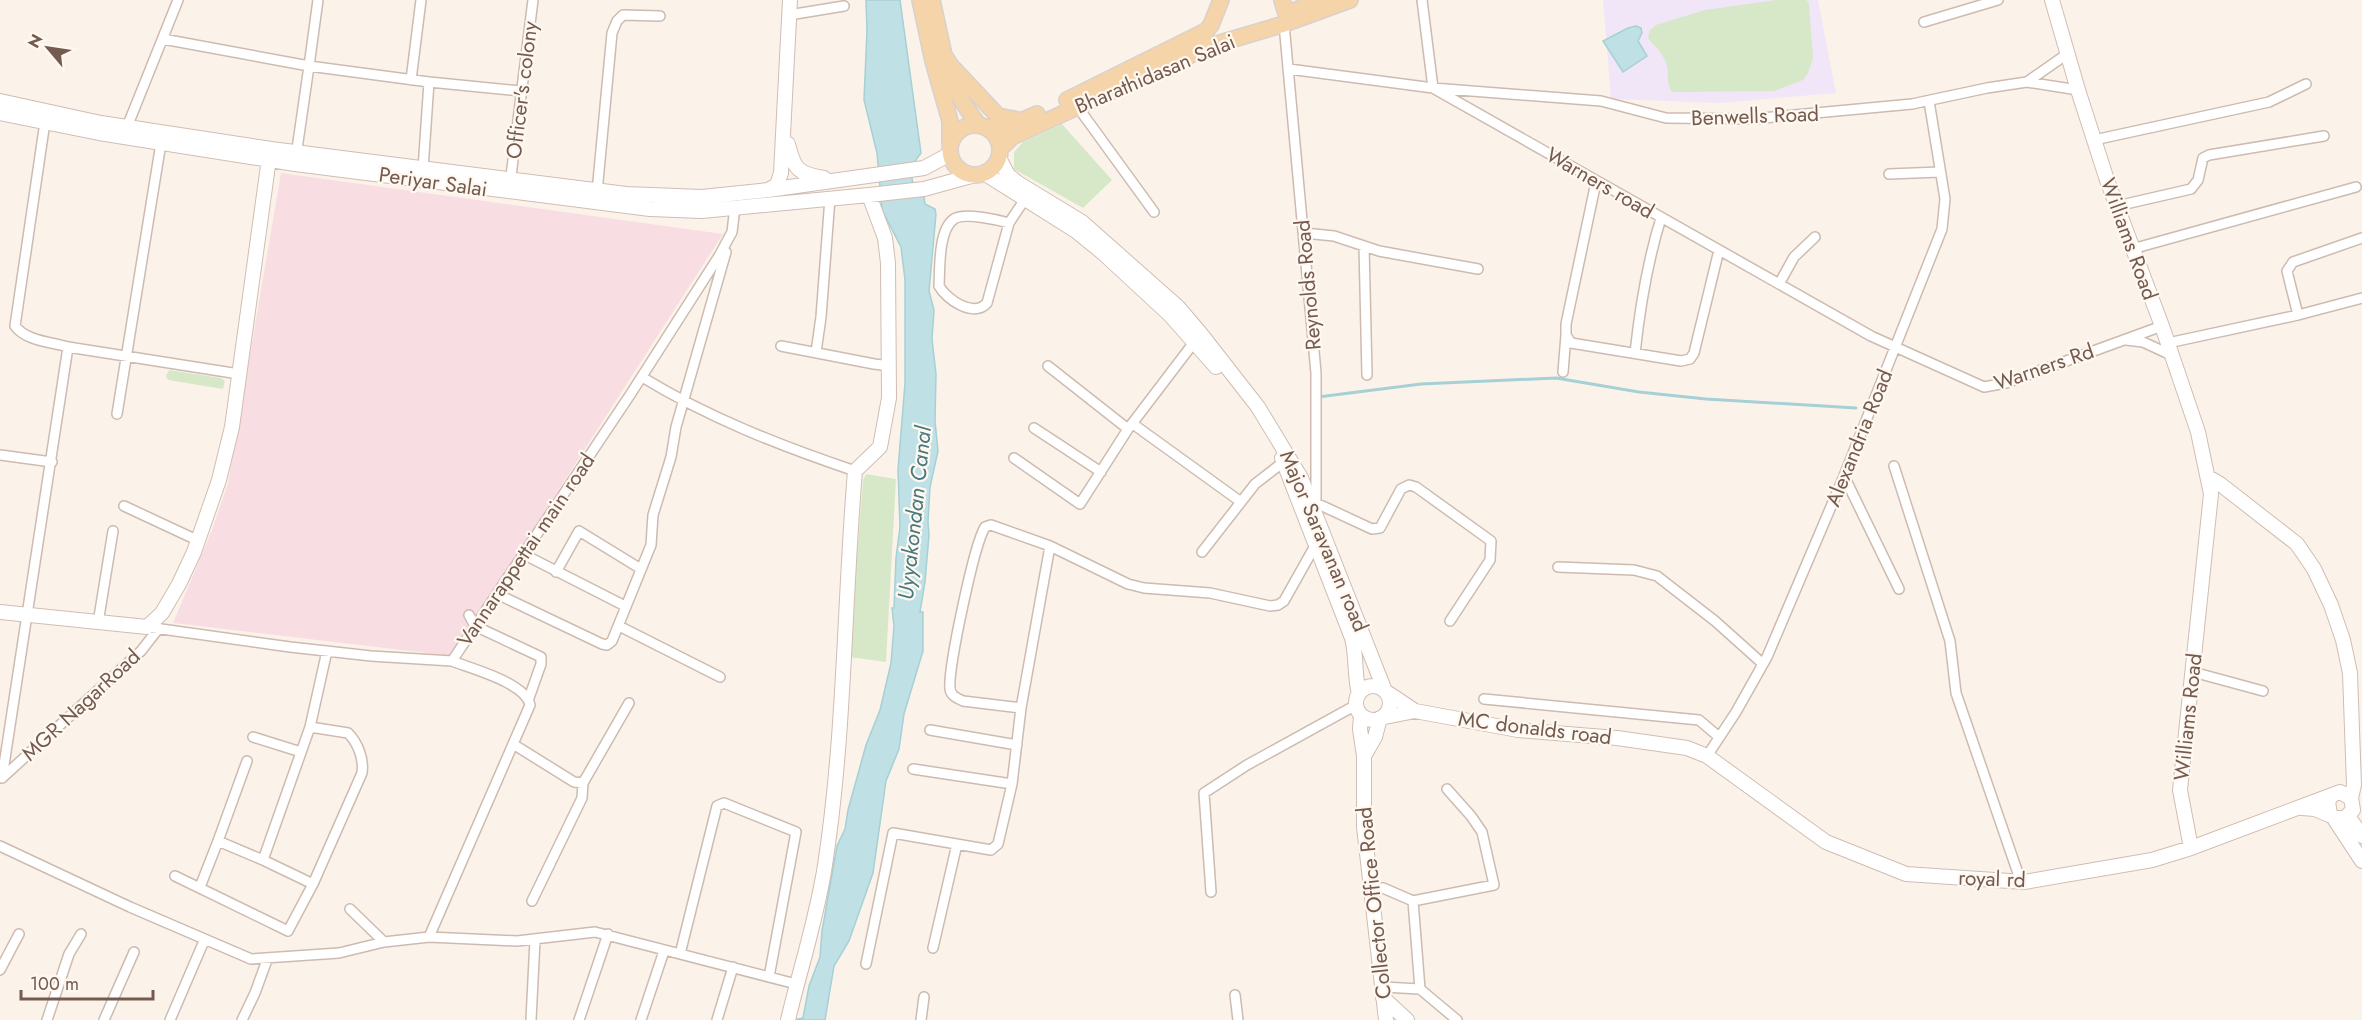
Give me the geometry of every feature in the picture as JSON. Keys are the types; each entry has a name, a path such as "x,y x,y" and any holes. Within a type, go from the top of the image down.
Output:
{"main road":[{"path":"768,190 777,185 780,179 785,134 790,0"},
{"path":"920,0 933,61 950,121 950,150 956,166 968,174 980,174 1076,231 1170,315 1195,341 1262,424 1287,459 1316,547"},
{"path":"788,1020 825,866 846,649 855,471 880,447 889,398 888,263 885,238 869,195 924,189 980,174 1001,158 999,141 964,107 954,87 944,55 932,0"},
{"name":"Bharathidasan Salai","path":"1001,158 1012,137 1208,38 1221,0"},
{"path":"1282,0 1285,11 1289,13 1321,0"},
{"name":"Bharathidasan Salai","path":"983,126 1008,126 1024,120 1208,38 1284,24 1350,0"},
{"name":"Williams Road","path":"2052,0 2078,90 2116,206 2162,326 2198,432 2211,494 2180,790 2191,848"},
{"path":"944,55 951,66 998,116 1024,120"},
{"name":"Periyar Salai","path":"0,101 73,118 296,158 510,186 597,192 702,197 768,190 924,168 950,150"},
{"name":"Periyar Salai","path":"0,113 161,143 270,154"},
{"path":"950,150 958,131 964,126 983,126"},
{"path":"785,134 792,161 799,170 806,175 839,180"},
{"path":"0,612 153,627 179,585 199,541 230,438 270,154"},
{"name":"Periyar Salai","path":"296,158 423,169 650,209 702,211 869,195"},
{"name":"Major Saravanan road","path":"1001,158 1018,183 1082,222 1178,307 1202,334 1258,407 1287,459 1301,478 1350,605 1367,640 1385,691"},
{"path":"2208,477 2297,544 2314,569 2340,628 2350,673 2356,788 2354,806 2348,816 2341,819 2315,809 2300,808"},
{"name":"Collector Office Road","path":"1316,547 1355,649 1364,756 1364,827 1386,1020"},
{"path":"1364,756 1375,737 1380,718 1385,715 1390,703 1385,691 1373,686 1368,687 1359,704 1373,720 1380,718 1415,711"},
{"name":"MC donalds road","path":"1385,691 1415,711 1518,730 1617,738 1687,748 1707,756"},
{"name":"royal rd","path":"1707,756 1826,842 1906,874 2021,882 2151,860 2191,848 2334,794"},
{"path":"2356,788 2334,794 2328,802 2331,815 2362,861"},
{"path":"2348,816 2362,836"},
{"path":"1383,992 1407,1020"}],"street":[{"path":"127,127 178,0"},
{"path":"296,158 318,0"},
{"path":"411,80 421,0"},
{"name":"Officer's colony","path":"510,186 533,0"},
{"path":"1422,0 1433,88"},
{"path":"1924,21 1998,0"},
{"path":"789,15 844,6"},
{"path":"597,192 612,33 623,15 660,16"},
{"name":"Reynolds Road","path":"1284,24 1316,373 1316,547"},
{"path":"163,39 309,66 521,92"},
{"path":"2027,82 2067,54"},
{"name":"Warners road","path":"1289,69 1433,88 1871,336 1896,346"},
{"path":"423,169 429,82"},
{"name":"Benwells Road","path":"1433,88 1601,101 1666,118 1752,119 1929,101 2027,82 2078,90"},
{"path":"2094,140 2269,102 2306,84"},
{"name":"Alexandria Road","path":"1707,756 1763,664 1844,476 1942,229 1945,199 1929,101"},
{"path":"1077,106 1154,212"},
{"path":"45,122 15,326 20,333 68,347 239,374"},
{"path":"2116,206 2191,189 2198,180 2203,158 2209,155 2324,136"},
{"path":"117,414 161,143"},
{"path":"1889,174 1940,172"},
{"path":"1563,372 1566,324 1596,182"},
{"path":"2132,249 2355,187"},
{"path":"816,352 821,317 830,198"},
{"path":"1009,223 961,217 952,220 944,236 940,257 939,286 950,298 975,310 987,303 1009,223 1025,199"},
{"name":"Vannarappettai main road","path":"153,627 327,651 452,661 642,377 719,256 732,232 735,207"},
{"path":"1635,353 1640,307 1650,255 1661,218"},
{"path":"498,594 602,644 607,645 612,641 651,545 653,515 732,232"},
{"path":"1304,233 1334,236 1364,246 1478,269"},
{"path":"1779,284 1794,257 1815,237"},
{"path":"2298,315 2287,270 2289,265 2362,238"},
{"path":"1364,246 1367,375"},
{"path":"1566,335 1571,343 1682,361 1690,358 1695,353 1719,250"},
{"path":"2123,340 2169,349 2362,298"},
{"name":"Warners Rd","path":"1896,346 1936,367 1984,387 2006,383 2162,326"},
{"path":"1014,458 1080,504 1131,427 1195,341"},
{"path":"781,346 890,366"},
{"path":"1,779 52,462 68,347"},
{"path":"1048,366 1131,427 1241,502"},
{"path":"642,377 684,403 766,439 855,471"},
{"path":"1034,428 1101,472"},
{"path":"0,455 52,462"},
{"path":"1202,552 1255,484 1287,459"},
{"path":"1894,466 1950,641 1956,693 2021,882"},
{"path":"1844,476 1899,589"},
{"path":"1316,503 1372,529 1380,528 1401,489 1408,485 1416,487 1491,542 1490,560 1450,621"},
{"path":"124,506 199,541"},
{"path":"1021,708 963,701 954,697 950,690 969,576 980,534 985,527 991,525 1050,546 1128,584 1144,588 1210,593 1270,606 1284,601 1316,547"},
{"path":"98,623 113,531"},
{"path":"556,572 579,531 641,569"},
{"path":"866,964 893,833 991,850 995,848 1012,784 1021,708 1050,546"},
{"path":"523,554 625,606"},
{"path":"1558,567 1634,570 1657,576 1715,621 1763,664"},
{"path":"429,937 530,705 529,698 541,664 541,657 475,626 469,615"},
{"path":"619,626 720,677"},
{"name":"MGR NagarRoad","path":"1,779 141,651 153,627"},
{"path":"263,860 310,727 327,651"},
{"path":"452,661 497,678 524,692 529,698"},
{"path":"2193,672 2262,691"},
{"path":"1484,699 1699,720 1719,737"},
{"path":"532,901 582,798 583,783 629,703"},
{"path":"1211,892 1204,792 1247,765 1359,704"},
{"path":"175,876 288,931 313,884 363,766 357,745 348,733 310,727"},
{"path":"930,730 1017,745"},
{"path":"253,737 301,752"},
{"path":"513,744 574,782 583,783"},
{"path":"200,887 247,761"},
{"path":"913,769 1012,784"},
{"path":"1371,888 1383,888 1413,901 1494,885 1482,832 1447,789"},
{"path":"680,954 717,806 724,803 796,832 770,977"},
{"path":"218,841 313,884"},
{"path":"933,948 957,844"},
{"path":"0,846 204,941 251,959 267,960 339,953 384,942 429,937 517,941 595,932 796,984"},
{"path":"1413,901 1420,989"},
{"path":"350,909 384,942"},
{"path":"47,1020 69,954 81,933"},
{"path":"0,970 19,934"},
{"path":"579,1020 608,934"},
{"path":"531,1020 535,940"},
{"path":"170,1020 204,941"},
{"path":"641,1020 664,951"},
{"path":"104,1020 134,952"},
{"path":"242,1020 267,960"},
{"path":"717,1020 733,967"},
{"path":"1383,992 1420,989 1457,1020"},
{"path":"1235,995 1238,1020"},
{"path":"921,1020 924,997"}],"shaded area":[{"path":"1603,0 1818,0 1836,93 1720,103 1611,99"},
{"path":"281,173 723,234 452,656 173,623 212,530 228,483"}],"green space":[{"path":"1776,0 1806,0 1809,3 1813,58 1803,80 1774,91 1672,92 1665,59 1648,38 1650,30 1656,25 1705,10"},
{"path":"1062,124 1112,180 1083,208 1014,169 1014,152 1023,142"},
{"path":"169,370 221,378 225,381 223,389 168,380 166,376"},
{"path":"866,474 896,479 886,662 849,657 863,480"}],"water":[{"name":"Uyyakondan Canal","path":"866,0 900,0 921,153 912,170 912,181 924,196 925,204 935,209 936,214 929,291 934,310 932,339 936,374 935,421 938,451 930,487 929,535 920,612 923,612 923,651 904,714 899,749 886,781 873,873 849,941 834,966 825,1020 793,1020 803,1018 809,986 820,957 822,931 837,846 845,829 866,745 880,710 891,663 894,626 892,608 894,608 900,527 898,470 905,383 905,280 901,247 882,210 877,153 864,100"},
{"path":"1636,26 1641,28 1642,33 1638,41 1647,56 1623,72 1603,41"}],"waterway":[{"path":"1318,397 1421,384 1556,378 1639,392 1706,399 1856,408"}]}
